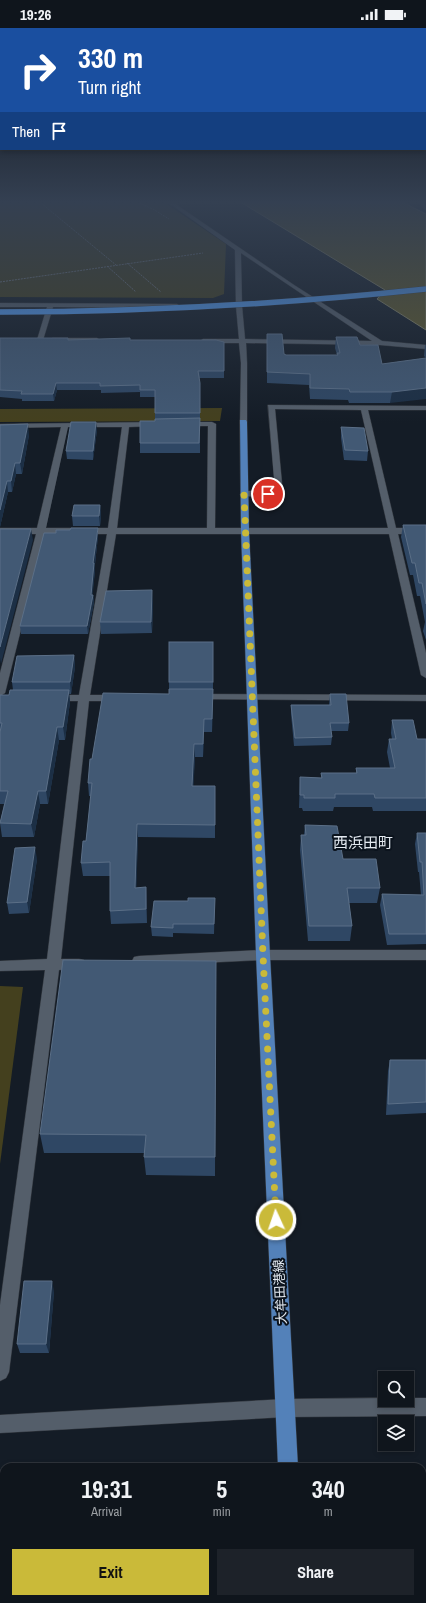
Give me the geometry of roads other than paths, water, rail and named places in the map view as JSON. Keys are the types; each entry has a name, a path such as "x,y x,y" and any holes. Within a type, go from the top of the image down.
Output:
{"highway":[{"path":"0,312 107,311 194,308 329,299 426,289"}],"main road":[{"name":"大牟田港線","path":"243,422 245,531 263,955 288,1463"}],"street":[{"path":"238,276 239,306 244,363 243,422"},
{"path":"278,276 380,343"},
{"path":"0,305 239,306"},
{"path":"40,340 51,305"},
{"path":"32,340 102,340"},
{"path":"195,341 380,343 426,347"},
{"path":"244,494 279,494 271,407 426,408"},
{"path":"364,407 426,675"},
{"path":"0,1372 53,965 84,698 112,531 126,424"},
{"path":"0,426 212,424 211,531"},
{"path":"3,696 65,426"},
{"path":"0,531 426,531"},
{"path":"188,697 426,698"},
{"path":"46,698 124,698"},
{"path":"123,962 263,955 426,955"},
{"path":"0,966 92,964"},
{"path":"0,1424 286,1408 426,1407"}],"district":[{"name":"西浜田町","path":"363,842"}]}
